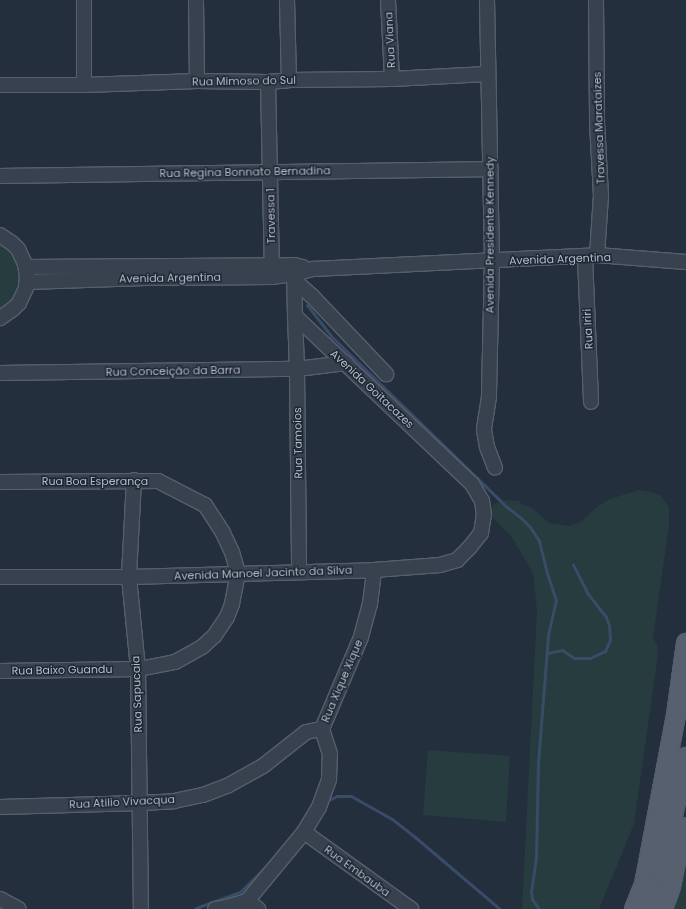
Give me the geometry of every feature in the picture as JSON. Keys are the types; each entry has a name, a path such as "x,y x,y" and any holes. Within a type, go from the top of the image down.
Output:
{"main road":[{"path":"634,909 644,884 676,715 686,643"},
{"path":"647,909 660,875 686,757"},
{"path":"662,909 671,887 684,826 686,791"},
{"path":"627,909 644,884"}],"street":[{"path":"84,0 84,85"},
{"path":"196,0 197,81"},
{"path":"287,0 289,80"},
{"name":"Rua Viana","path":"388,0 392,79"},
{"name":"Avenida Presidente Kennedy","path":"487,0 487,74 491,169 492,261 489,397 484,430 487,447 495,468"},
{"name":"Travessa Marataízes","path":"591,256 601,194 597,122 596,0"},
{"name":"Rua Mimoso do Sul","path":"0,85 84,85 197,81 268,82 289,80 392,79 487,74"},
{"name":"Travessa 1","path":"268,82 272,271"},
{"name":"Rua Regina Bonnato Bernadina","path":"0,176 491,169"},
{"path":"0,235 18,249 26,267 27,282 23,296 19,303 0,318"},
{"name":"Avenida Argentina","path":"26,267 272,271 294,273 313,269 591,256 686,262"},
{"name":"Rua Iriri","path":"590,402 591,256"},
{"name":"Avenida Argentina","path":"27,282 145,278 272,271"},
{"path":"294,273 294,316"},
{"path":"294,273 312,296 386,374"},
{"name":"Avenida Goitacazes","path":"294,316 311,333 346,363 472,484 482,501"},
{"name":"Rua Tamoios","path":"294,316 297,369 299,571"},
{"name":"Rua Conceição da Barra","path":"0,373 297,369 346,363"},
{"name":"Rua Sapucaia","path":"134,480 128,577 138,669 141,803 141,909"},
{"name":"Rua Boa Esperança","path":"0,482 158,481 204,506 223,533 232,552 238,573"},
{"name":"Avenida Manoel Jacinto da Silva","path":"0,577 128,577 374,570 440,565 457,560 481,533 484,515 482,501"},
{"name":"Rua Xique Xique","path":"215,909 253,905 304,832 318,807 330,779 330,754 322,729 361,637 370,604 374,570"},
{"name":"Rua Baixo Guandu","path":"0,671 138,669 175,662 202,647 214,636 227,617 236,590 238,573"},
{"name":"Rua Atilio Vivacqua","path":"0,807 141,803 174,801 203,795 228,786 263,766 306,732 322,729"},
{"name":"Rua Embauba","path":"304,832 411,909"},
{"path":"0,899 19,909"}],"green space":[{"path":"0,242 11,250 20,266 20,288 10,304 0,310"},
{"path":"639,490 655,493 661,496 669,507 669,525 653,638 657,645 658,654 634,824 599,909 522,909 537,610 533,573 513,539 488,512 493,505 504,500 519,501 521,504 532,508 549,523 569,526 582,521 598,506 610,499"},
{"path":"428,750 510,756 506,822 423,815"},
{"path":"686,836 686,909 669,909"}],"waterway":[{"path":"307,305 331,336 507,507 521,518 530,527 539,541 556,600 548,636 538,763 536,857 531,892 532,899 539,909"},
{"path":"547,653 562,650 574,658 590,658 605,651 610,640 609,625 606,617 588,594 573,565"},
{"path":"327,801 337,796 351,796 392,819 500,909"},
{"path":"196,908 240,892 276,856"}]}
